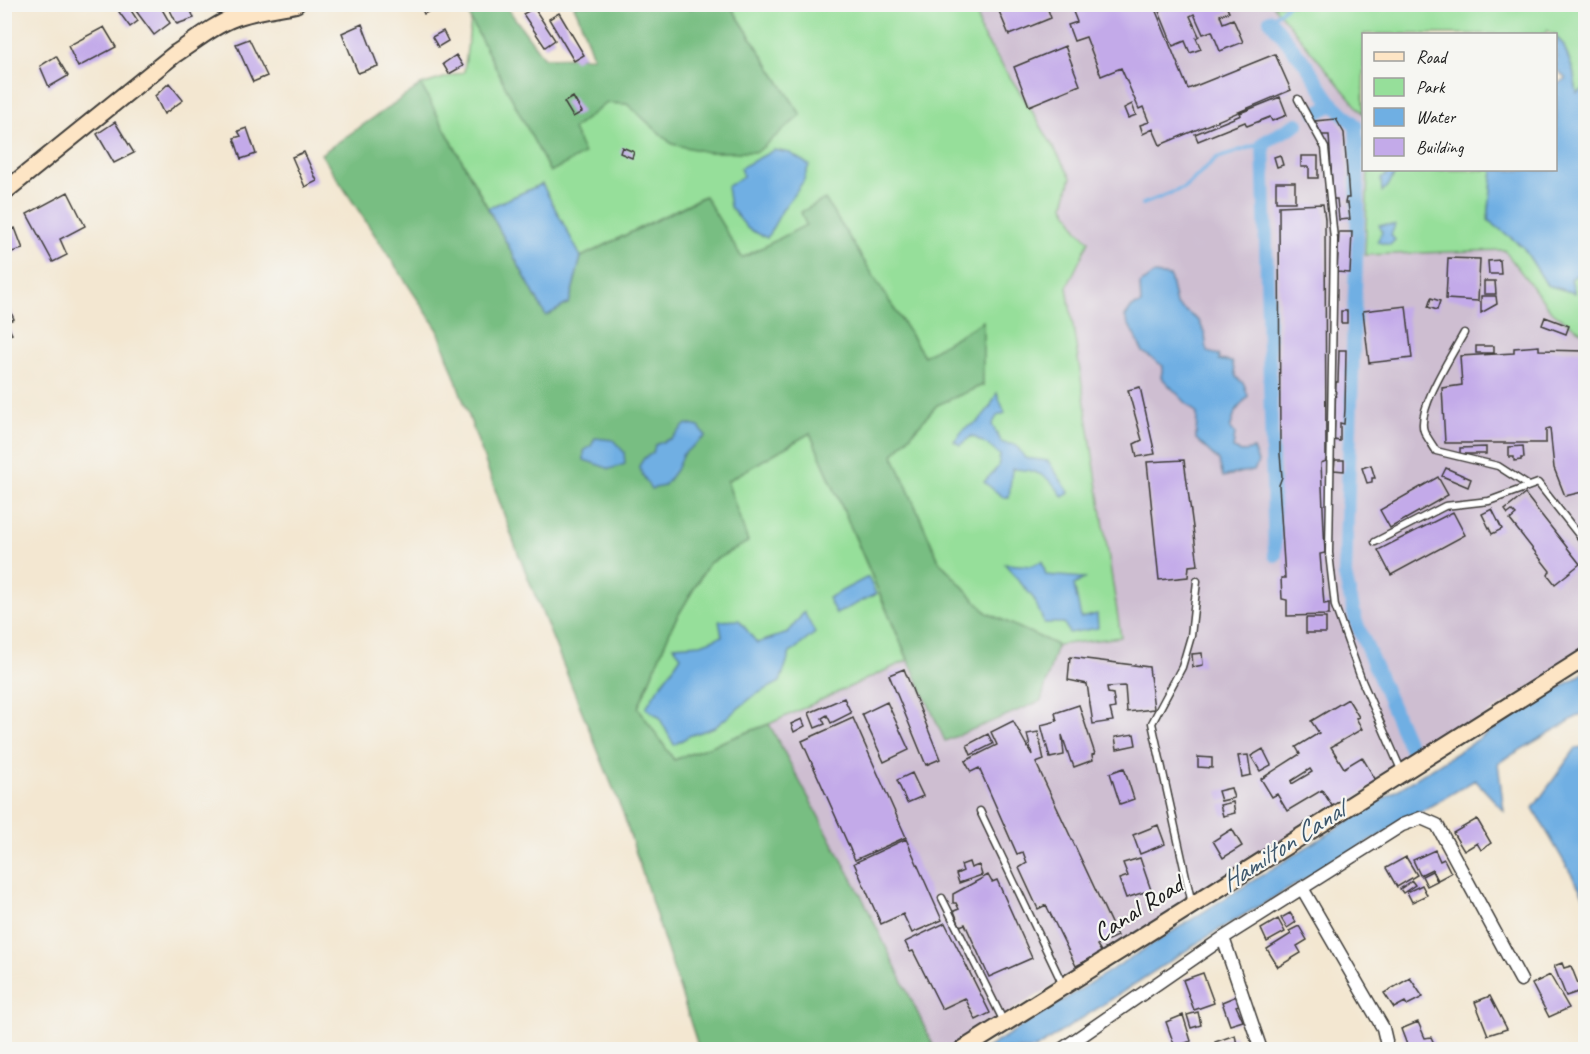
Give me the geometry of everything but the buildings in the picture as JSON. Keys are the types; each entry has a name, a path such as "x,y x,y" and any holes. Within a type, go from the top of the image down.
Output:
{"main road":[{"path":"4,192 175,54 205,33 236,17 255,11 297,4"},
{"name":"Canal Road","path":"962,1050 1586,657"}],"street":[{"path":"1061,1050 1223,938 1402,825 1421,818 1437,825 1521,980"},
{"path":"1302,888 1383,1028 1386,1041"},
{"path":"1223,938 1261,1050"}],"lane":[{"path":"1298,99 1326,148 1334,239 1329,553 1335,606 1362,681 1403,772"},
{"path":"1464,333 1430,396 1424,416 1423,430 1436,451 1498,466 1529,486"},
{"path":"1375,542 1445,506 1489,501 1538,483 1586,544"},
{"path":"1192,904 1152,723 1182,667 1191,636 1197,581"},
{"path":"980,811 1063,986"},
{"path":"942,898 1005,1022"}],"shaded area":[{"path":"976,5 1273,5 1362,113 1362,171 1368,171 1365,255 1504,250 1551,311 1585,334 1585,653 1298,836 950,1049 935,1049 863,899 769,724 908,660 945,740 1041,701 1057,645 1121,637 1067,287 1089,241 1078,230 1064,205 1029,106 981,33"}],"green space":[{"path":"684,4 690,9 697,5 730,5 801,115 757,152 707,152 672,144 627,104 606,103 573,129 584,154 550,172 471,20 466,5 505,5 544,58 593,57 574,6 576,5"},
{"path":"730,5 976,5 981,33 1029,106 1071,177 1064,205 1078,230 1089,241 1067,287 1121,637 1057,645 987,613 939,561 893,455 937,405 983,385 924,356 825,200 807,225 742,258 704,196 581,257 542,184 488,208 421,85 464,72 471,20 550,172 573,129 606,103 627,104 672,144 801,115"},
{"path":"1273,5 1585,5 1585,89 1577,93 1573,70 1563,44 1557,38 1557,33 1547,30 1546,33 1362,33 1362,113"},
{"path":"421,85 546,316 569,303 581,257 705,196 742,258 806,225 801,212 825,199 924,356 983,321 983,385 937,405 893,455 939,561 987,613 1057,645 1041,701 945,741 810,433 727,481 748,542 709,563 673,624 638,708 674,760 769,724 863,899 935,1049 699,1049 623,813 516,548 438,330 321,154"},
{"path":"1368,171 1493,171 1488,220 1523,247 1547,285 1574,293 1571,279 1585,269 1585,334 1551,311 1504,250 1365,255"},
{"path":"810,433 908,660 769,724 674,760 638,708 673,624 709,563 747,542 727,481"}],"water":[{"path":"1557,38 1563,44 1573,70 1577,93 1585,89 1585,269 1571,279 1575,293 1547,285 1523,247 1488,220 1493,171 1557,171 1557,84 1566,79 1557,70"},
{"path":"774,150 790,153 809,165 803,182 783,209 767,238 748,229 730,207 727,187 743,176 740,168"},
{"path":"1388,171 1396,171 1382,192 1381,179 1387,175"},
{"path":"542,184 581,257 569,303 546,316 488,208"},
{"path":"1379,225 1395,225 1391,235 1395,240 1390,245 1377,242 1382,232"},
{"path":"1153,274 1170,276 1176,304 1199,321 1205,334 1207,352 1219,355 1219,360 1232,362 1236,377 1244,384 1248,396 1235,412 1230,429 1235,433 1233,449 1242,452 1253,449 1258,462 1254,471 1223,477 1219,461 1196,439 1197,414 1161,377 1163,366 1143,352 1125,317 1132,307 1141,304 1140,284"},
{"path":"997,393 1005,413 997,416 992,425 1002,443 1016,445 1025,458 1048,461 1069,492 1063,497 1042,475 1029,470 1012,469 1009,497 1003,497 984,482 998,467 1000,455 972,436 960,445 954,441 965,428 978,422 990,407"},
{"path":"686,424 699,427 706,436 683,454 676,470 664,486 651,489 639,466 644,458 653,453 655,445 672,438"},
{"path":"595,438 613,440 624,452 625,464 610,469 584,460 584,451 591,446"},
{"path":"1042,561 1046,575 1085,578 1074,585 1081,618 1097,614 1098,628 1069,633 1064,623 1044,623 1034,599 1005,564 1031,566"},
{"path":"868,577 876,594 836,614 828,598"},
{"path":"804,612 815,633 790,653 780,682 755,695 715,727 689,736 674,745 659,717 646,708 681,656 673,646 701,644 722,636 719,621 739,620 757,643 788,633"},
{"path":"1585,672 1585,712 1498,763 1504,811 1475,780 1213,933 1035,1049 984,1050"},
{"path":"1586,747 1585,898 1533,808 1576,748"}],"waterway":[{"path":"1270,20 1289,4"},
{"path":"1270,20 1307,66 1329,100 1356,126 1358,205 1345,575 1356,622 1412,753"},
{"path":"1316,113 1333,104"},
{"path":"1275,555 1263,143 1297,124"},
{"path":"1143,204 1184,188 1217,158 1263,143"}],"water label":[{"name":"Hamilton Canal","path":"1282,846"}]}
